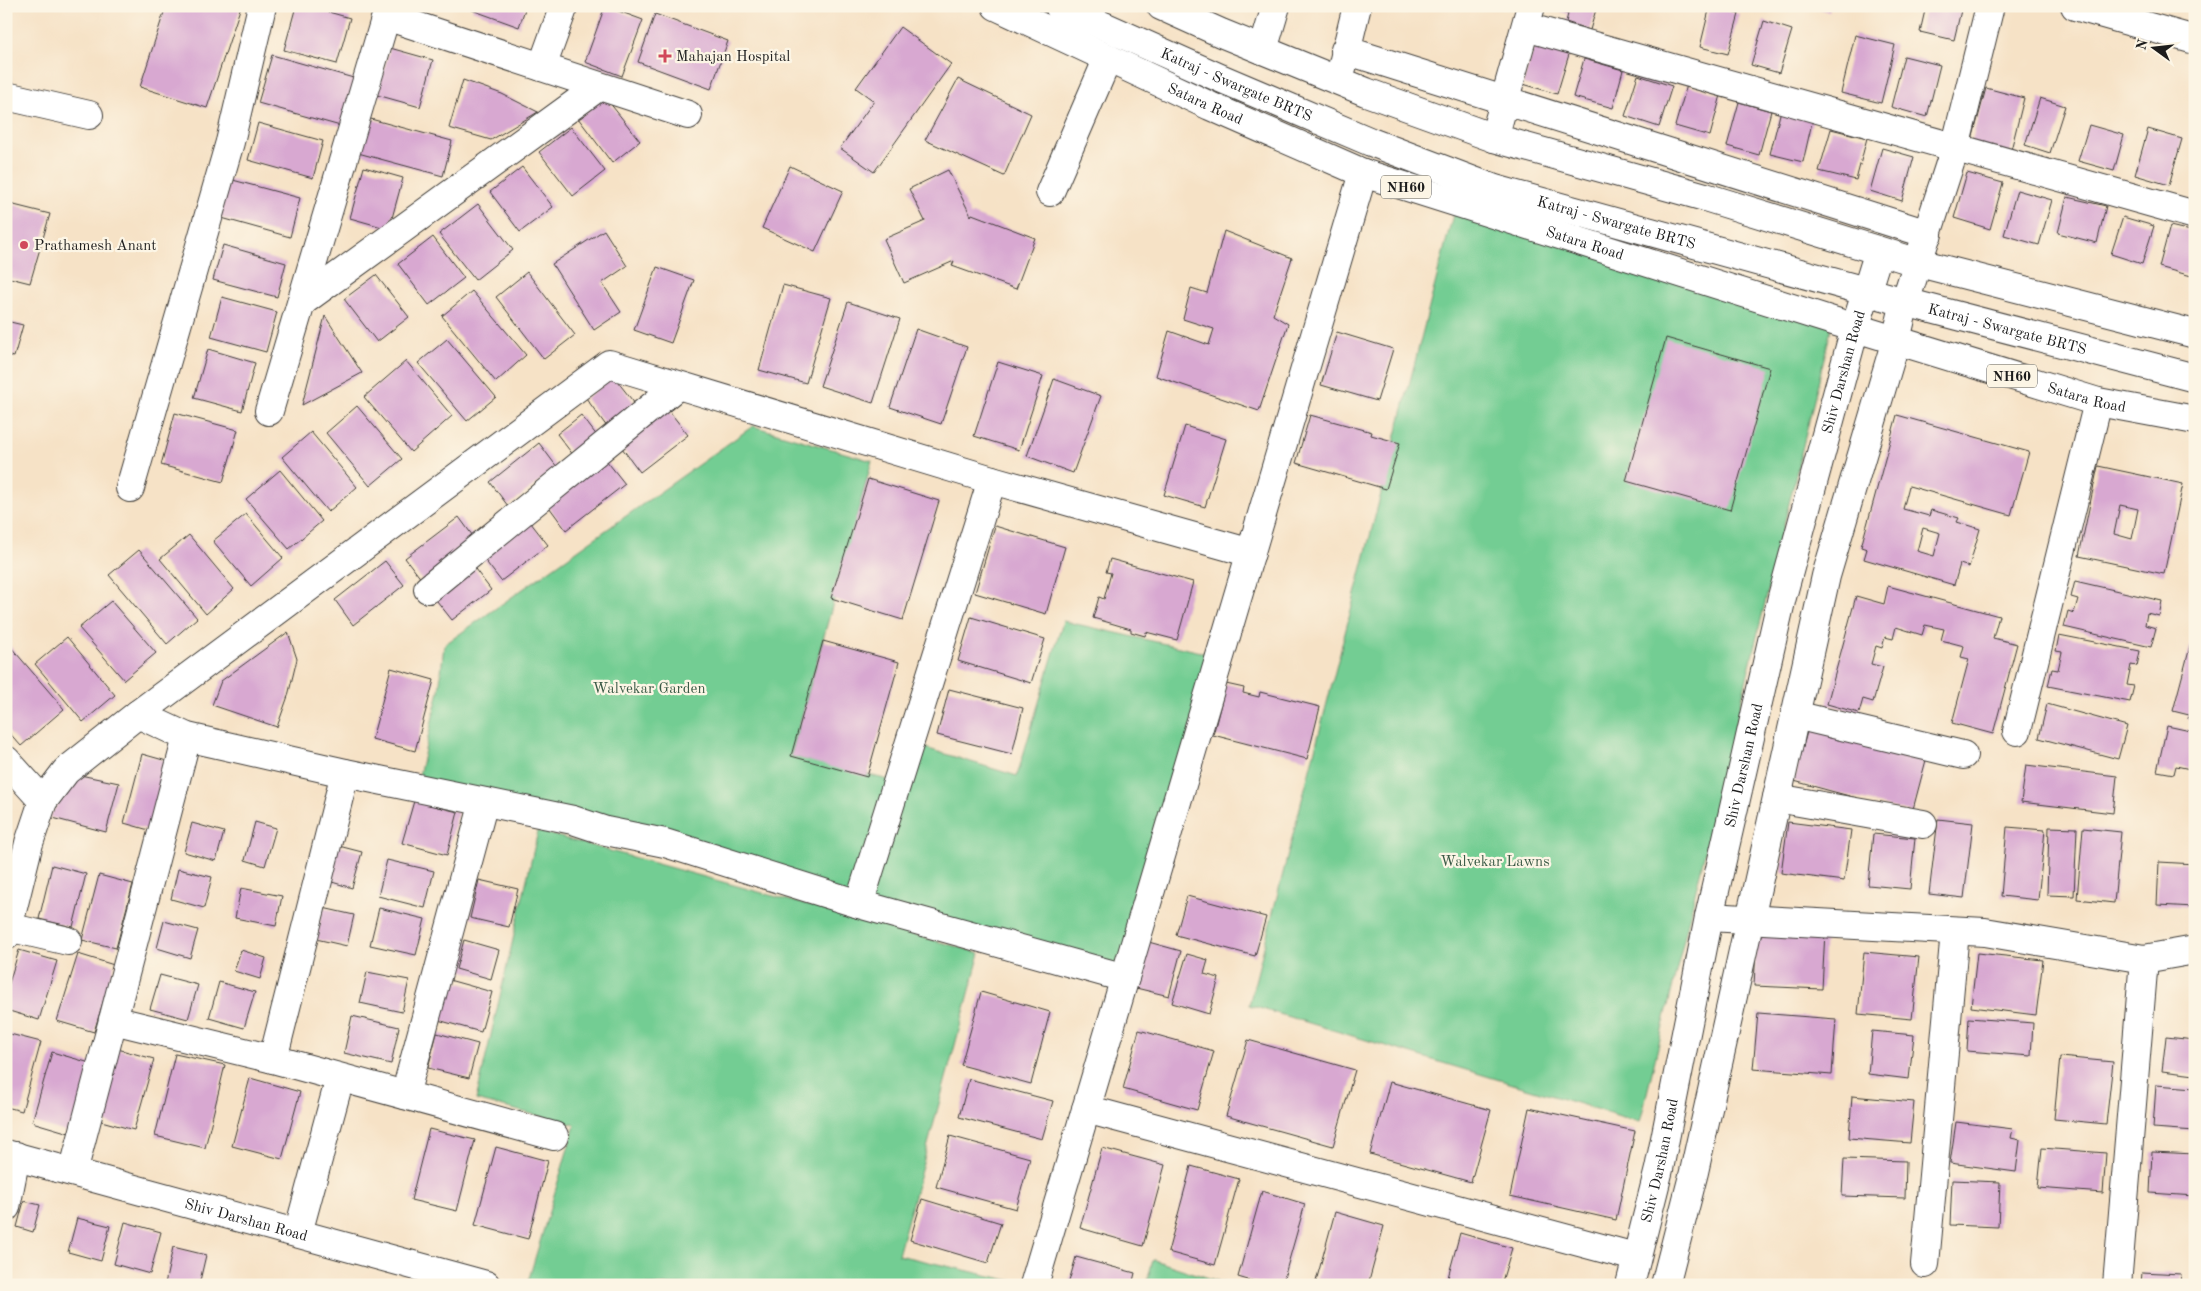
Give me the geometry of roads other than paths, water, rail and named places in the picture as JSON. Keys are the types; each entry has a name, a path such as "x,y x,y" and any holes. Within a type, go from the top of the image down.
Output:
{"main road":[{"path":"130,488 230,142 262,6"},
{"path":"542,67 564,6"},
{"name":"Satara Road","path":"996,6 1210,106 1363,172 1856,328 2098,402 2195,420"},
{"name":"Katraj - Swargate BRTS","path":"1059,6 1220,78 1371,142 1495,189 1905,302 2195,378"},
{"path":"1161,6 1192,13 1263,50 1339,81 1494,138 1696,195 1919,263 2195,334"},
{"path":"1263,50 1276,6"},
{"path":"1339,81 1357,6"},
{"path":"1665,1285 1694,1172 1826,576 1896,340 1905,302 1955,148 1990,6"},
{"path":"2075,6 2195,40"},
{"path":"269,412 386,16 688,115"},
{"path":"1494,138 1506,102 1529,17 1955,148 2195,215"},
{"path":"1345,50 1928,234"},
{"path":"1050,192 1108,58"},
{"path":"302,302 598,87"},
{"path":"6,96 89,115"},
{"path":"1034,1285 1363,172"},
{"name":"Shiv Darshan Road","path":"1630,1285 1635,1257 1658,1169 1709,917 1782,597 1879,251"},
{"path":"68,942 7,931 18,840 66,770 138,714 609,364 992,480 1251,553"},
{"path":"428,589 677,386"},
{"path":"2017,731 2098,402"},
{"path":"859,904 992,480"},
{"path":"138,714 187,737 345,773 573,820 606,831 664,843 859,904 1125,978"},
{"path":"1795,715 1962,755"},
{"path":"73,1172 187,737"},
{"path":"6,760 43,801"},
{"path":"273,1059 345,773"},
{"path":"1777,798 1924,824"},
{"path":"405,1095 484,802"},
{"path":"1709,917 1984,932 2144,959 2195,950"},
{"path":"1925,1264 1955,931"},
{"path":"2117,1285 2144,959"},
{"path":"113,1020 273,1059 554,1136"},
{"path":"298,1233 340,1078"},
{"path":"1086,1109 1635,1257"},
{"path":"6,1207 11,1155"},
{"name":"Shiv Darshan Road","path":"11,1155 486,1285"}],"place":[{"name":"Mahajan Hospital","path":"665,56"},
{"name":"Prathamesh Anant","path":"24,245"}],"park label":[{"name":"Walvekar Garden","path":"649,688"},
{"name":"Walvekar Lawns","path":"1495,861"}]}
